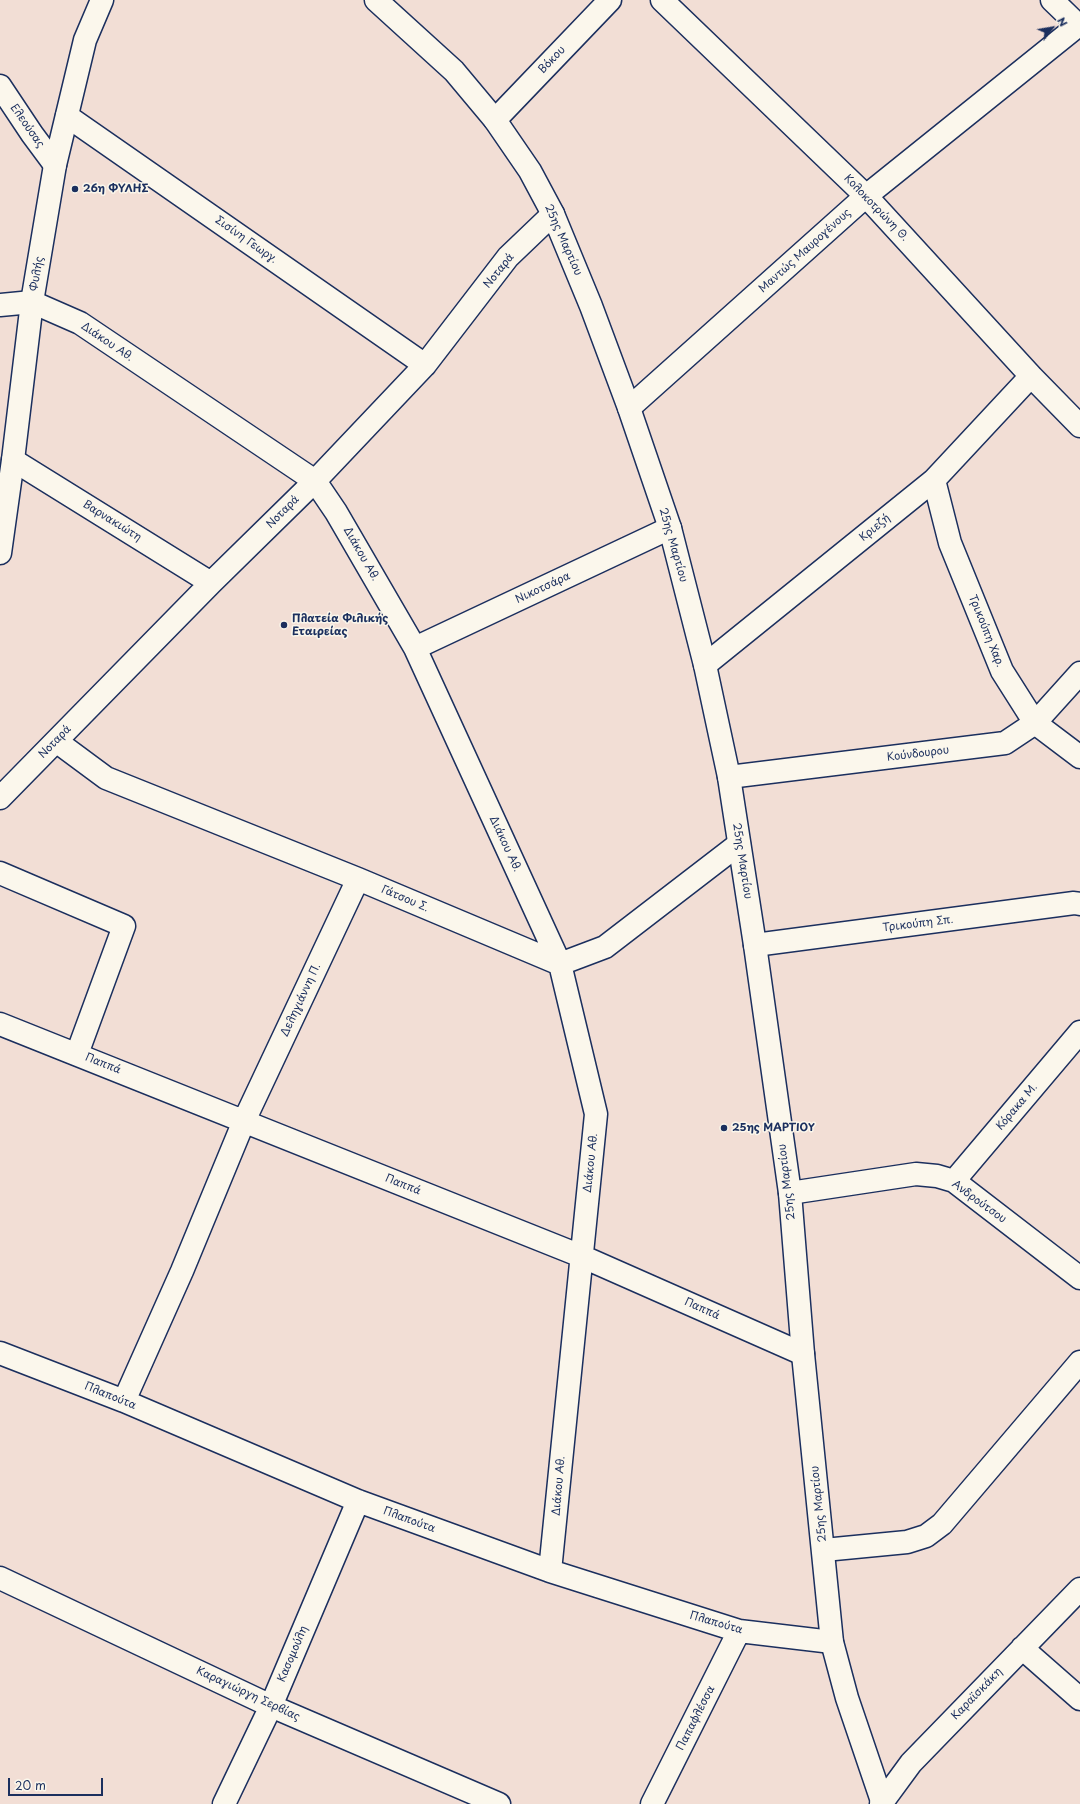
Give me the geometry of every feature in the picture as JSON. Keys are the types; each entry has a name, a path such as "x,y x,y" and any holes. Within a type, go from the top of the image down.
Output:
{"street":[{"name":"Φυλής","path":"0,553 32,302 55,165 85,40 102,0"},
{"name":"25ης Μαρτίου","path":"376,0 454,71 495,120 530,171 553,214 591,306 629,408 670,528 705,665 729,777 755,945 790,1193 803,1354 824,1550 832,1642 847,1698 882,1803"},
{"name":"Κολοκοτρώνη Θ.","path":"662,0 866,196 1030,376 1080,426"},
{"path":"1052,0 1079,25"},
{"name":"Βόκου","path":"495,120 605,2"},
{"name":"Μαντώς Μαυρογένους","path":"629,408 866,196 1079,25"},
{"name":"Ελεούσας","path":"0,86 55,165"},
{"name":"Σισίνη Γεωργ.","path":"67,116 425,365"},
{"name":"Νοταρά","path":"0,798 211,583 314,481 425,365 508,257 553,214"},
{"path":"0,305 32,302"},
{"name":"Διάκου Αθ.","path":"32,302 80,323 314,481 336,512 415,648 560,964 596,1114 550,1571"},
{"name":"Κριεζή","path":"705,665 934,480 1030,376"},
{"name":"Βαρνακιώτη","path":"13,460 211,583"},
{"name":"Τρικούπη Χαρ.","path":"934,480 950,543 1002,671 1035,723 1080,757"},
{"name":"Νικοτσάρα","path":"415,648 670,528"},
{"name":"Κούνδουρου","path":"729,777 1005,743 1035,723 1080,673"},
{"name":"Γάτσου Σ.","path":"56,740 106,778 358,879 560,964"},
{"path":"560,964 605,947 739,844"},
{"path":"0,873 124,926 77,1054"},
{"name":"Δεληγιάννη Π.","path":"124,1402 182,1271 244,1121 358,879"},
{"name":"Τρικούπη Σπ.","path":"755,945 1080,904"},
{"name":"Παππά","path":"0,1024 581,1256 803,1354"},
{"name":"Κόρακα Μ.","path":"954,1182 1080,1032"},
{"name":"Ανδρούτσου","path":"790,1193 916,1174 937,1176 954,1182 1080,1278"},
{"name":"Πλαπούτα","path":"0,1352 124,1402 358,1502 550,1571 739,1631 832,1642"},
{"path":"824,1550 907,1542 926,1536 942,1524 1080,1362"},
{"name":"Κασομούλη","path":"224,1804 271,1706 358,1502"},
{"name":"Καραγιώργη Σερβίας","path":"0,1578 271,1706 499,1804"},
{"name":"Καραϊσκάκη","path":"882,1803 912,1762 1080,1589"},
{"name":"Παπαφλέσσα","path":"652,1804 739,1631"},
{"path":"1022,1648 1080,1699"}],"place":[{"name":"26η ΦΥΛΗΣ","path":"75,189"},
{"name":"Πλατεία Φιλικής Εταιρείας","path":"284,625"},
{"name":"25ης ΜΑΡΤΙΟΥ","path":"724,1128"}]}
